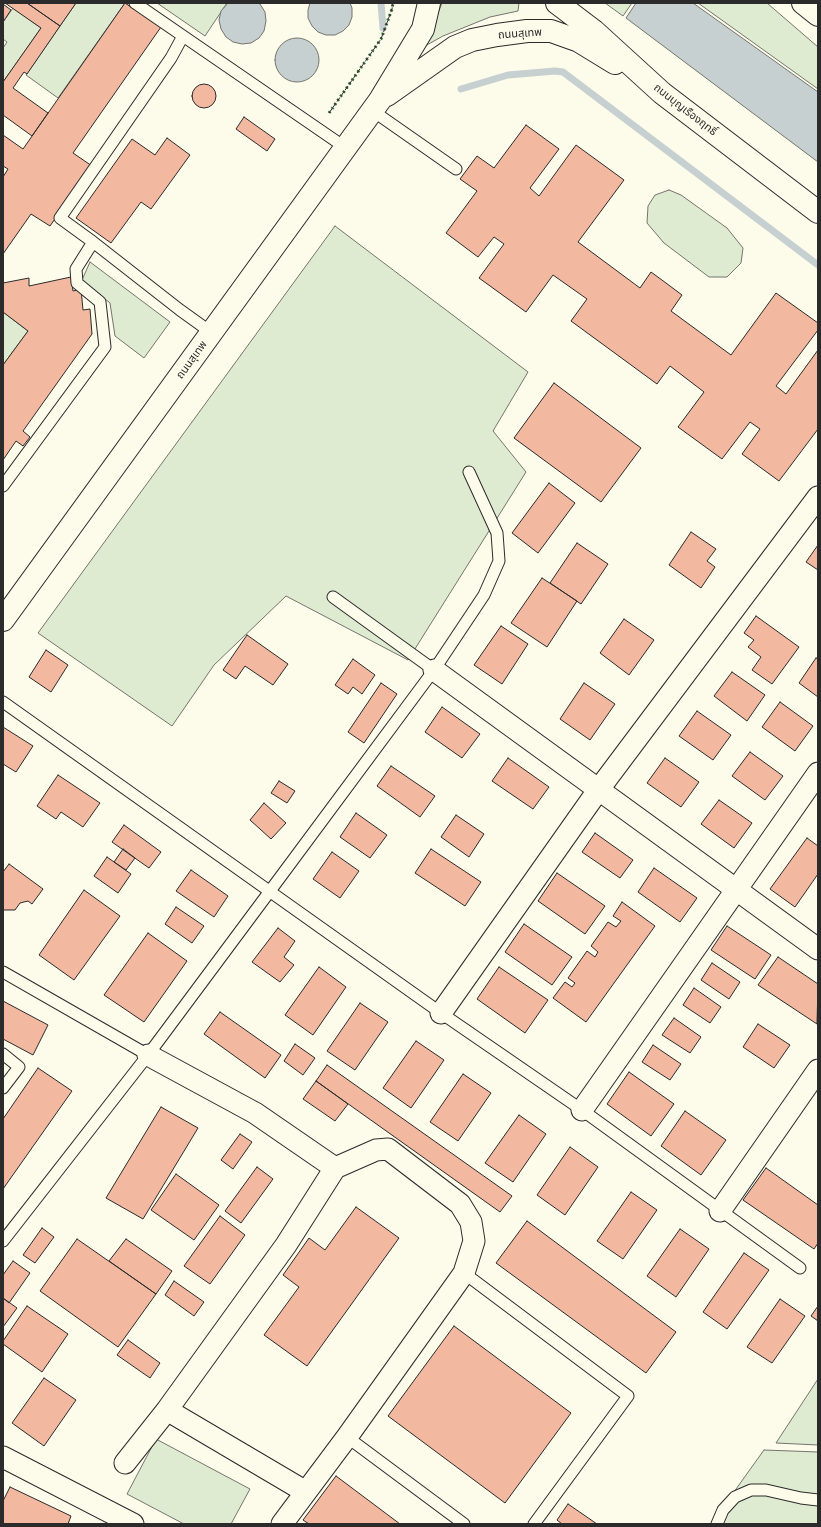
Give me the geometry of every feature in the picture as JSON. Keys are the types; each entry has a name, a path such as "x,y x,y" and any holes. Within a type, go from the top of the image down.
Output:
{"main road":[{"name":"ถนนสุเทพ","path":"3,620 376,106 423,29 429,3"},
{"name":"ถนนบุญเรืองฤทธิ์","path":"556,3 594,31 662,92 818,212"},
{"path":"803,3 818,15"},
{"name":"ถนนสุเทพ","path":"376,106 454,47 472,40 527,31 551,32 579,41 662,92"}],"street":[{"path":"441,1013 599,789 818,497"},
{"path":"434,670 818,949"},
{"path":"582,1110 818,773"},
{"path":"148,1055 255,1114 335,1168"},
{"path":"720,1211 818,1070"},
{"path":"125,1463 167,1410 286,1245 335,1168 376,1150 388,1149 460,1204 470,1222 474,1241 464,1273 347,1438 282,1524"},
{"path":"167,1410 306,1492"},
{"path":"3,1457 133,1524"}],"lane":[{"path":"135,3 346,148"},
{"path":"183,36 171,58 60,218 212,333"},
{"path":"376,106 456,169"},
{"path":"3,486 105,347 100,302 77,283 76,269 93,242"},
{"path":"3,1241 148,1055 434,670 484,595 499,561 497,533 469,472"},
{"path":"333,597 434,670"},
{"path":"3,702 441,1013 582,1110 800,1268"},
{"path":"3,972 148,1055"},
{"path":"3,1054 19,1067 3,1088"},
{"path":"464,1273 628,1396 534,1524"},
{"path":"347,1438 464,1524"},
{"path":"717,1524 723,1510 735,1497 751,1490 766,1490 801,1498 818,1500"}],"green space":[{"path":"76,3 125,3 58,98 26,75"},
{"path":"157,3 227,3 205,36"},
{"path":"442,3 519,3 518,11 490,17 443,36 425,46"},
{"path":"605,3 632,3 623,16"},
{"path":"698,3 767,3 818,47 818,89"},
{"path":"13,8 41,28 3,82 3,48 7,42 3,39 3,22"},
{"path":"669,190 681,195 727,228 743,248 741,263 727,277 709,277 664,243 647,223 648,206 655,195"},
{"path":"335,226 528,372 493,431 526,472 408,660 286,596 214,665 172,726 38,633"},
{"path":"90,262 170,322 144,358 115,336 110,303 82,280"},
{"path":"3,312 28,331 3,365"},
{"path":"818,1379 818,1445 776,1443"},
{"path":"156,1439 250,1489 231,1524 184,1524 127,1494"},
{"path":"764,1450 818,1452 818,1524 711,1524"}],"shaded area":[{"path":"228,3 260,4 265,12 266,21 264,31 259,38 251,43 242,44 233,42 226,37 221,29 219,20 221,11"},
{"path":"310,3 350,3 352,8 352,17 349,25 343,31 335,35 326,35 318,32 312,26 308,18"},
{"path":"636,3 693,3 818,92 818,162 626,18"},
{"path":"297,38 309,42 315,48 319,60 315,72 309,78 297,82 285,78 279,72 275,60 279,48 285,42"}],"building":[{"path":"5,3 27,3 60,26 27,74 24,72 13,88 48,113 32,136 3,115 3,82 41,28"},
{"path":"27,3 76,3 60,26"},
{"path":"125,3 161,27 73,153 92,166 50,226 31,214 3,254 3,177 8,169 3,166 3,135 23,149"},
{"path":"3,4 11,10 3,22"},
{"path":"204,84 213,87 216,96 213,105 204,108 195,105 192,96 195,87"},
{"path":"244,117 275,139 267,151 236,129"},
{"path":"526,125 559,149 530,188 539,196 576,145 624,180 578,242 640,288 651,272 666,283 682,295 671,311 731,355 776,293 818,323 818,330 776,386 786,394 818,350 818,429 779,481 742,454 760,429 750,422 722,459 678,427 704,392 670,366 657,384 571,321 587,299 553,275 526,312 479,278 504,244 494,237 478,257 446,233 477,191 460,179 477,156 494,168"},
{"path":"167,138 190,155 151,209 141,202 111,243 76,218 132,139 155,155"},
{"path":"71,277 73,291 81,289 83,310 90,309 92,334 23,431 30,437 23,446 16,441 3,460 3,365 28,331 3,312 3,283 29,278 29,286"},
{"path":"554,383 641,448 601,502 514,438"},
{"path":"549,483 575,503 538,553 512,533"},
{"path":"691,532 716,549 707,561 715,567 701,588 669,565"},
{"path":"577,543 608,564 581,604 550,583"},
{"path":"818,545 818,570 806,562"},
{"path":"542,578 577,601 547,647 511,623"},
{"path":"756,616 799,647 772,684 752,670 761,657 748,647 754,640 744,633"},
{"path":"624,619 654,640 629,675 600,653"},
{"path":"501,626 528,644 502,684 474,665"},
{"path":"247,635 288,664 273,685 245,666 236,679 223,670"},
{"path":"46,650 68,665 51,692 29,677"},
{"path":"816,658 818,659 818,697 799,683"},
{"path":"353,659 375,675 362,694 353,687 348,694 335,685"},
{"path":"732,672 765,695 747,721 714,696"},
{"path":"381,683 397,694 364,743 348,732"},
{"path":"584,683 615,704 590,740 560,719"},
{"path":"780,702 813,726 795,751 762,727"},
{"path":"442,707 480,734 462,758 425,732"},
{"path":"697,711 731,735 713,760 679,736"},
{"path":"3,727 33,746 16,772 3,764"},
{"path":"750,752 783,776 765,800 732,776"},
{"path":"508,758 549,787 533,809 492,781"},
{"path":"665,758 699,782 681,807 647,783"},
{"path":"391,766 435,796 420,817 377,786"},
{"path":"58,775 100,803 83,827 61,812 56,819 37,806"},
{"path":"279,781 295,791 287,803 271,793"},
{"path":"719,800 752,823 734,848 701,824"},
{"path":"264,803 286,823 271,839 250,820"},
{"path":"356,813 387,835 370,858 340,837"},
{"path":"456,815 484,834 469,857 441,837"},
{"path":"124,825 161,852 149,868 112,842"},
{"path":"595,833 633,860 620,878 582,852"},
{"path":"807,838 818,846 818,874 795,907 770,889"},
{"path":"123,849 135,858 126,870 114,862"},
{"path":"431,849 481,882 465,906 415,873"},
{"path":"332,852 359,871 340,898 313,879"},
{"path":"107,857 131,874 118,893 94,876"},
{"path":"9,864 43,889 32,904 28,901 20,903 15,910 3,910 3,872"},
{"path":"654,868 697,898 680,922 638,892"},
{"path":"191,870 228,896 214,917 176,891"},
{"path":"557,873 605,906 585,934 538,901"},
{"path":"84,890 120,916 74,980 39,955"},
{"path":"622,902 655,926 586,1022 553,998 565,982 572,987 575,983 568,978 587,951 595,957 598,952 591,946 608,922 616,927 621,921 613,916"},
{"path":"176,907 204,926 192,943 165,924"},
{"path":"524,924 572,957 552,985 505,952"},
{"path":"727,926 771,955 755,979 711,950"},
{"path":"278,928 295,941 284,957 294,965 280,982 252,962"},
{"path":"148,933 187,961 144,1022 104,995"},
{"path":"778,957 818,984 817,1024 758,985"},
{"path":"712,963 740,982 729,999 701,980"},
{"path":"319,967 346,987 313,1035 285,1015"},
{"path":"499,967 548,1000 525,1033 477,999"},
{"path":"694,988 721,1007 710,1023 683,1005"},
{"path":"3,1001 48,1025 33,1055 3,1039"},
{"path":"360,1003 388,1022 355,1070 327,1051"},
{"path":"220,1012 281,1055 265,1078 204,1034"},
{"path":"674,1018 701,1037 690,1053 662,1035"},
{"path":"758,1024 790,1045 774,1068 743,1047"},
{"path":"416,1041 444,1060 411,1108 383,1088"},
{"path":"295,1044 315,1058 303,1075 284,1061"},
{"path":"653,1045 681,1064 670,1080 642,1062"},
{"path":"327,1065 512,1196 500,1212 316,1081"},
{"path":"38,1068 72,1091 3,1189 3,1119"},
{"path":"629,1072 674,1104 651,1136 607,1104"},
{"path":"463,1074 491,1093 458,1141 430,1122"},
{"path":"316,1081 348,1104 335,1121 303,1099"},
{"path":"161,1107 198,1128 143,1219 106,1198"},
{"path":"685,1111 726,1140 701,1175 661,1146"},
{"path":"519,1115 546,1134 513,1182 485,1163"},
{"path":"240,1134 252,1142 233,1169 221,1160"},
{"path":"570,1147 598,1167 565,1215 537,1195"},
{"path":"257,1167 273,1179 241,1223 225,1211"},
{"path":"766,1168 818,1205 818,1243 814,1249 743,1200"},
{"path":"176,1174 219,1205 194,1240 151,1210"},
{"path":"631,1192 657,1210 623,1259 597,1241"},
{"path":"356,1207 399,1238 307,1366 264,1335 299,1287 283,1275 309,1238 325,1250"},
{"path":"220,1216 245,1235 210,1284 184,1266"},
{"path":"527,1221 676,1332 646,1373 496,1263"},
{"path":"42,1228 54,1237 35,1263 23,1255"},
{"path":"680,1229 709,1249 676,1297 647,1276"},
{"path":"77,1239 156,1294 118,1347 40,1291"},
{"path":"126,1239 172,1271 156,1294 109,1261"},
{"path":"744,1253 769,1270 727,1329 703,1312"},
{"path":"13,1261 30,1273 9,1303 3,1298 3,1275"},
{"path":"174,1281 204,1302 194,1316 165,1295"},
{"path":"3,1298 17,1308 3,1327"},
{"path":"780,1299 805,1316 772,1363 747,1347"},
{"path":"27,1306 68,1334 42,1372 3,1344 3,1341"},
{"path":"818,1306 818,1321 811,1316"},
{"path":"454,1326 571,1413 505,1503 388,1416"},
{"path":"128,1340 160,1363 150,1378 117,1355"},
{"path":"44,1378 76,1400 44,1446 12,1423"},
{"path":"336,1476 400,1524 309,1524 303,1520"},
{"path":"10,1487 71,1516 68,1524 3,1524 3,1501"},
{"path":"568,1504 597,1524 562,1524 557,1520"}],"waterway":[{"path":"381,3 383,28"},
{"path":"461,89 508,75 555,71 563,72 818,265"}],"hedge":[{"path":"329,113 381,39 393,3"}],"fence":[{"path":"329,113 381,39 393,3"}]}
